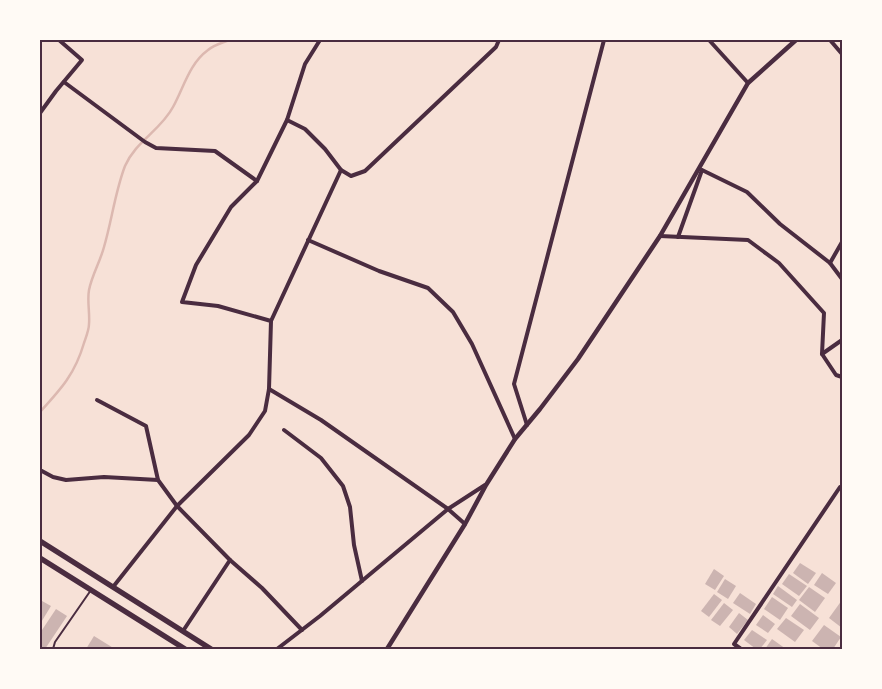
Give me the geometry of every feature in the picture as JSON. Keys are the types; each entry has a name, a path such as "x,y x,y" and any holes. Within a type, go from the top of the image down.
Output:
{"main road":[{"path":"40,541 211,649"},
{"path":"40,558 183,648"}],"street":[{"path":"40,113 82,60 59,40"},
{"path":"271,321 218,306 182,302 196,265 231,207 257,180 287,120 305,64 320,40"},
{"path":"287,120 305,129 325,149 341,170 351,176 365,171 496,47 499,40"},
{"path":"526,425 514,384 604,40"},
{"path":"709,40 748,83"},
{"path":"387,649 465,524 514,439 540,409 578,359 660,236 748,83 796,40"},
{"path":"830,40 842,54"},
{"path":"64,82 145,142 156,148 215,151 257,180"},
{"path":"113,587 177,506 249,435 265,411 269,389 271,321 341,170"},
{"path":"678,237 702,170 747,192 780,224 830,263 842,278"},
{"path":"660,236 748,240 779,262 824,312 822,354 836,375 842,377"},
{"path":"308,240 379,271 428,288 435,294 453,312 472,344 514,439"},
{"path":"830,263 842,242"},
{"path":"822,354 842,340"},
{"path":"269,389 321,420 448,509 465,524"},
{"path":"97,400 146,426 158,480 177,506 230,560 262,588 302,630"},
{"path":"284,430 321,458 343,486 350,507 354,545 362,581"},
{"path":"40,470 53,477 66,480 104,476 158,480"},
{"path":"277,649 448,509 486,485"},
{"path":"741,649 734,644 840,487 842,488"},
{"path":"182,631 230,560"}],"lane":[{"path":"53,649 55,642 91,590"}],"building":[{"path":"800,563 816,573 808,584 793,573"},
{"path":"714,569 724,576 715,590 705,584"},
{"path":"822,573 836,583 828,594 814,585"},
{"path":"789,574 807,586 799,596 782,584"},
{"path":"725,579 736,586 728,599 717,592"},
{"path":"778,586 797,600 792,607 773,594"},
{"path":"809,587 825,598 815,612 799,600"},
{"path":"740,593 756,604 750,614 733,603"},
{"path":"714,594 722,600 709,617 701,611"},
{"path":"772,597 788,608 780,620 764,609"},
{"path":"842,600 842,628 829,618"},
{"path":"42,601 51,606 40,624 40,604"},
{"path":"724,603 733,610 720,626 711,620"},
{"path":"800,604 819,618 810,630 791,616"},
{"path":"56,609 67,616 45,649 40,649 40,633"},
{"path":"739,613 748,620 737,634 729,627"},
{"path":"763,615 775,624 768,633 756,625"},
{"path":"786,618 804,630 795,642 777,629"},
{"path":"824,625 841,637 833,649 823,649 812,641"},
{"path":"752,630 767,640 760,649 756,649 744,640"},
{"path":"94,636 115,649 86,649"},
{"path":"772,639 786,649 765,649"}],"waterway":[{"path":"40,412 72,372 80,354 89,326 89,290 104,247 119,186 129,158 168,115 188,76 201,56 215,45 229,40"}]}
